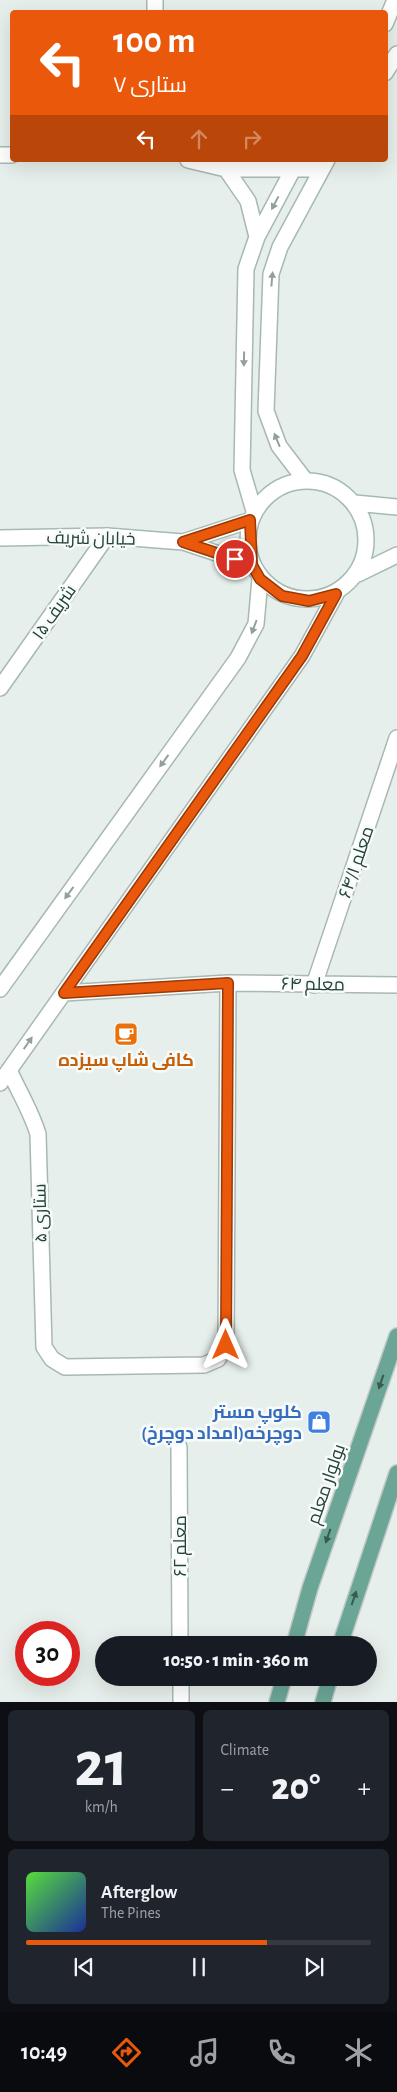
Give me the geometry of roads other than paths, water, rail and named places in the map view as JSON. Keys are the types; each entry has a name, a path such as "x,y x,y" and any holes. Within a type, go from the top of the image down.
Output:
{"main road":[{"name":"بولوار معلم","path":"297,1636 310,1588 397,1336"},
{"path":"343,1636 397,1473"},
{"path":"277,1702 282,1686"},
{"path":"323,1702 328,1686"}],"street":[{"path":"388,17 395,0"},
{"path":"388,68 397,54"},
{"path":"196,162 226,169 320,163"},
{"path":"305,480 279,446 266,411 271,274 280,247 320,163"},
{"path":"295,165 257,237 246,269 242,470 252,516 252,565 260,579 282,596 309,601 336,594"},
{"path":"226,169 248,201 257,237"},
{"path":"252,516 267,495 284,484 305,480 333,485 356,503 397,507"},
{"path":"356,503 368,538 358,574"},
{"name":"خیابان شریف","path":"183,542 252,516"},
{"name":"خیابان شریف","path":"0,538 107,536 183,542 252,565"},
{"name":"شریف ۱۵","path":"0,688 107,536"},
{"path":"0,1083 302,656 336,594 358,574 397,555"},
{"path":"0,989 238,658 256,624 260,579"},
{"name":"معلم ۶۴/۱","path":"314,985 397,738"},
{"name":"معلم ۶۴","path":"64,993 228,983 397,985"},
{"name":"ستاری ۵","path":"9,1070 22,1100 31,1112 38,1134 44,1347 52,1359 65,1368 204,1365 218,1359 226,1345 228,983"},
{"name":"معلم ۶۲","path":"179,1446 180,1636"},
{"path":"181,1686 181,1702"}],"place":[{"name":"کافی شاپ سیزده","path":"126,1034"},
{"name":"کلوپ مستر دوچرخه(امداد دوچرخ)","path":"319,1422"}]}
